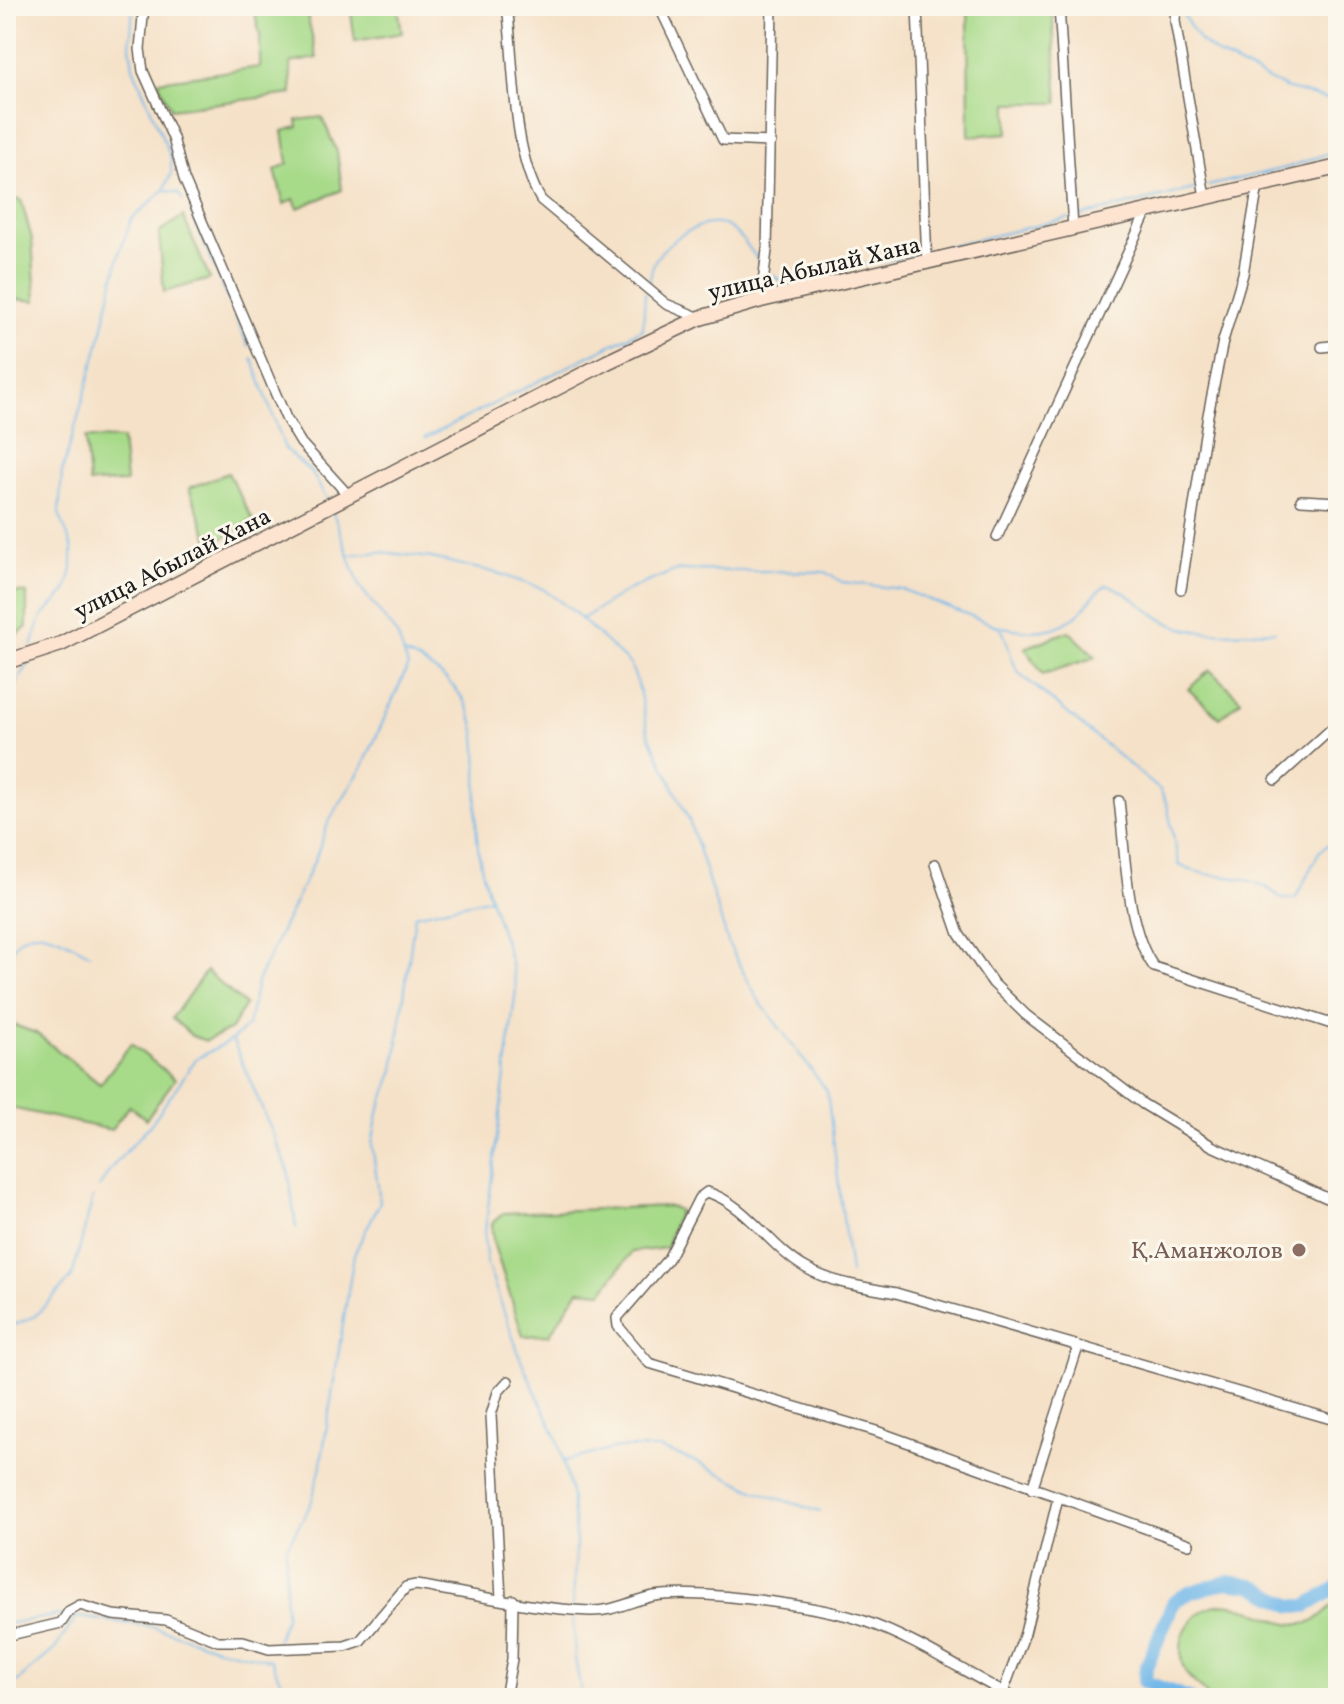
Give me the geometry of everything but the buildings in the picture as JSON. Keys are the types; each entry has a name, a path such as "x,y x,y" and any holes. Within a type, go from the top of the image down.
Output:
{"main road":[{"name":"улица Абылай Хана","path":"6,662 73,638 330,508 420,458 700,318 761,300 1338,167"}],"street":[{"path":"144,6 140,49 143,71 173,138 184,179 286,418 301,443 350,497"},
{"path":"507,6 521,143 530,182 541,200 666,304 700,318"},
{"path":"659,6 723,140 771,142"},
{"path":"761,300 767,250 772,6"},
{"path":"917,6 927,264"},
{"path":"1059,6 1073,228"},
{"path":"1176,6 1175,21 1205,197"},
{"path":"1181,589 1208,415 1223,341 1243,274 1258,185"},
{"path":"997,537 1147,211"},
{"path":"1322,347 1338,345"},
{"path":"1301,500 1338,502"},
{"path":"1275,780 1338,723"},
{"path":"1119,801 1132,901 1144,954 1154,967 1338,1026"},
{"path":"935,864 959,934 993,983 1026,1015 1143,1104 1212,1146 1338,1203"},
{"path":"1189,1544 876,1431 649,1363 618,1326 617,1318 668,1259 699,1198 707,1192 741,1210 804,1267 839,1282 896,1293 1338,1421"},
{"path":"1032,1489 1078,1347"},
{"path":"501,1598 491,1415 498,1392 508,1381"},
{"path":"1002,1695 1025,1633 1058,1498"},
{"path":"6,1636 61,1623 69,1611 80,1605 113,1615 166,1620 218,1641 243,1641 269,1649 345,1646 360,1641 392,1608 406,1587 416,1585 591,1611 636,1604 652,1597 690,1595 822,1610 863,1620 898,1635 1002,1695 1015,1698"},
{"path":"505,1698 512,1659 513,1600"}],"green space":[{"path":"253,6 305,6 317,58 290,63 292,94 171,109 158,81 260,67 260,35"},
{"path":"350,6 398,6 402,33 355,41"},
{"path":"968,6 1052,6 1058,103 1008,103 1008,133 969,136"},
{"path":"322,117 337,152 342,190 298,208 294,199 284,204 275,170 288,163 283,131 298,127 297,120"},
{"path":"6,198 21,200 32,239 36,301 6,298"},
{"path":"183,216 210,279 164,292 159,233"},
{"path":"85,438 122,439 126,482 89,483"},
{"path":"228,473 253,520 211,545 189,488"},
{"path":"6,592 27,593 27,627 6,643"},
{"path":"1069,631 1096,657 1043,674 1025,648"},
{"path":"1210,670 1241,700 1220,718 1188,689"},
{"path":"206,971 245,1005 231,1029 206,1041 192,1036 172,1018"},
{"path":"11,1024 36,1033 100,1084 131,1044 175,1079 146,1119 129,1106 111,1130 6,1107 6,1041"},
{"path":"669,1206 679,1210 666,1248 632,1252 602,1292 579,1290 549,1335 523,1336 493,1242 492,1223 504,1213"},
{"path":"1338,1600 1337,1698 1208,1698 1185,1671 1181,1656 1184,1633 1199,1613 1212,1606 1227,1604 1288,1623 1303,1624 1318,1618"}],"waterway":[{"path":"6,21 9,6"},
{"path":"32,646 41,618 66,591 72,569 72,547 59,513 62,472 98,348 120,251 131,220 164,190 171,174 171,158 133,67 130,46 133,6"},
{"path":"1179,9 1200,41 1219,55 1285,88 1338,102"},
{"path":"1208,186 1289,167 1338,150"},
{"path":"1076,217 1198,188"},
{"path":"164,190 178,193 183,200"},
{"path":"190,210 248,346"},
{"path":"932,250 1069,218"},
{"path":"649,283 655,261 668,245 684,233 711,224 720,224 732,230 760,263"},
{"path":"769,274 782,281 921,253"},
{"path":"425,438 643,329 645,293"},
{"path":"252,358 285,449 312,473 328,501"},
{"path":"99,1187 112,1167 151,1124 196,1059 233,1039 248,1025 257,982 316,857 329,821 363,766 408,666 397,635 360,587 332,510"},
{"path":"348,555 381,552 432,558 497,573 543,589 573,611 630,664 638,684 648,733 689,820 729,945 757,998 827,1091 850,1273"},
{"path":"582,619 630,589 677,570 825,572 842,582 901,589 1000,627 1019,673 1160,790 1167,804 1179,865 1193,871 1257,883 1282,899 1295,899 1319,852 1338,837"},
{"path":"1003,627 1034,631 1063,624 1107,585 1123,592 1165,621 1190,630 1218,633 1275,631"},
{"path":"405,654 439,673 460,695 472,719 477,744 477,833 481,865 516,989 484,1239 487,1264 521,1360 557,1438 571,1492 576,1543 573,1606"},
{"path":"6,701 30,661"},
{"path":"276,1643 285,1618 286,1548 311,1504 320,1470 354,1254 380,1202 372,1144 378,1113 394,1070 415,915 491,898"},
{"path":"6,965 20,938 30,933 53,936 90,954"},
{"path":"233,1041 288,1169 296,1228"},
{"path":"6,1333 10,1327 35,1316 72,1277 93,1197"},
{"path":"564,1461 617,1448 658,1448 697,1462 756,1491 820,1512"},
{"path":"1189,1698 1145,1682 1146,1668 1174,1601 1191,1592 1227,1582 1252,1585 1292,1606 1306,1606 1338,1587"},
{"path":"573,1612 575,1658 582,1698"},
{"path":"6,1624 60,1615"},
{"path":"70,1616 154,1627 217,1648 271,1660 281,1682 281,1698"},
{"path":"6,1691 55,1649 76,1618"}],"place":[{"name":"Қ.Аманжолов","path":"1299,1250"}]}
